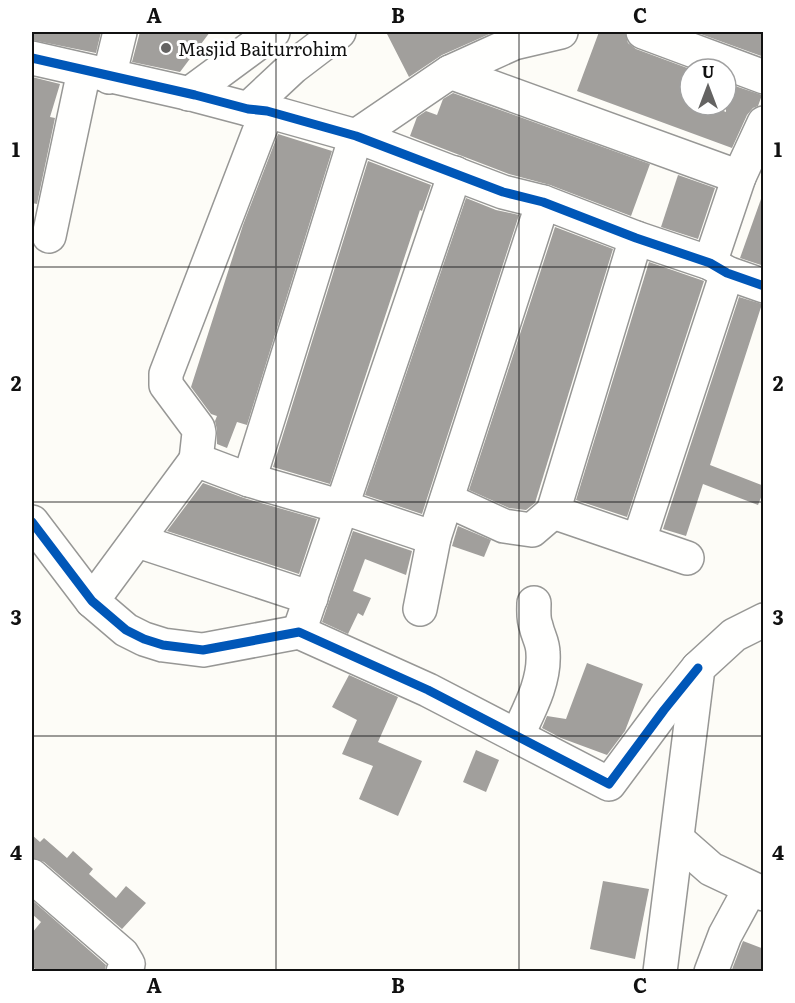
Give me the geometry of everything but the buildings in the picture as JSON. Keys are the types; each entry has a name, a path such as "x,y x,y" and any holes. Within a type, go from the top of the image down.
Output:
{"street":[{"path":"49,236 97,74 120,32"},
{"path":"192,94 273,32"},
{"path":"92,601 196,460 200,433 166,385 165,380 248,108 293,67 339,32"},
{"path":"249,480 356,136 450,72 514,43 561,32"},
{"path":"643,32 764,76"},
{"path":"32,58 192,94 356,136 503,192 543,202 764,286"},
{"path":"450,72 739,177"},
{"path":"639,540 718,268 739,177 764,123"},
{"path":"299,632 455,173"},
{"path":"420,609 434,538 543,202"},
{"path":"447,500 504,526 532,530 553,512 636,238"},
{"path":"196,460 249,480 342,507 434,538"},
{"path":"553,512 687,558"},
{"path":"33,525 92,601 126,630 163,645 203,650 299,632 428,690 609,784 663,710 698,668 734,634 764,620"},
{"path":"138,541 310,598"},
{"path":"517,736 537,689 543,667 541,637 536,628 534,603"},
{"path":"660,972 698,668"},
{"path":"678,840 711,869 757,892 725,935 711,972"},
{"path":"32,876 122,954 128,964 123,972"}],"cycle path":[{"path":"32,58 248,109 267,111 356,136 503,192 543,202 636,238 710,263 727,273 764,286"},
{"path":"32,522 92,601 126,630 144,639 163,645 203,650 299,632 428,690 609,784 698,668"}],"place":[{"name":"Masjid Baiturrohim","path":"166,48"}]}
